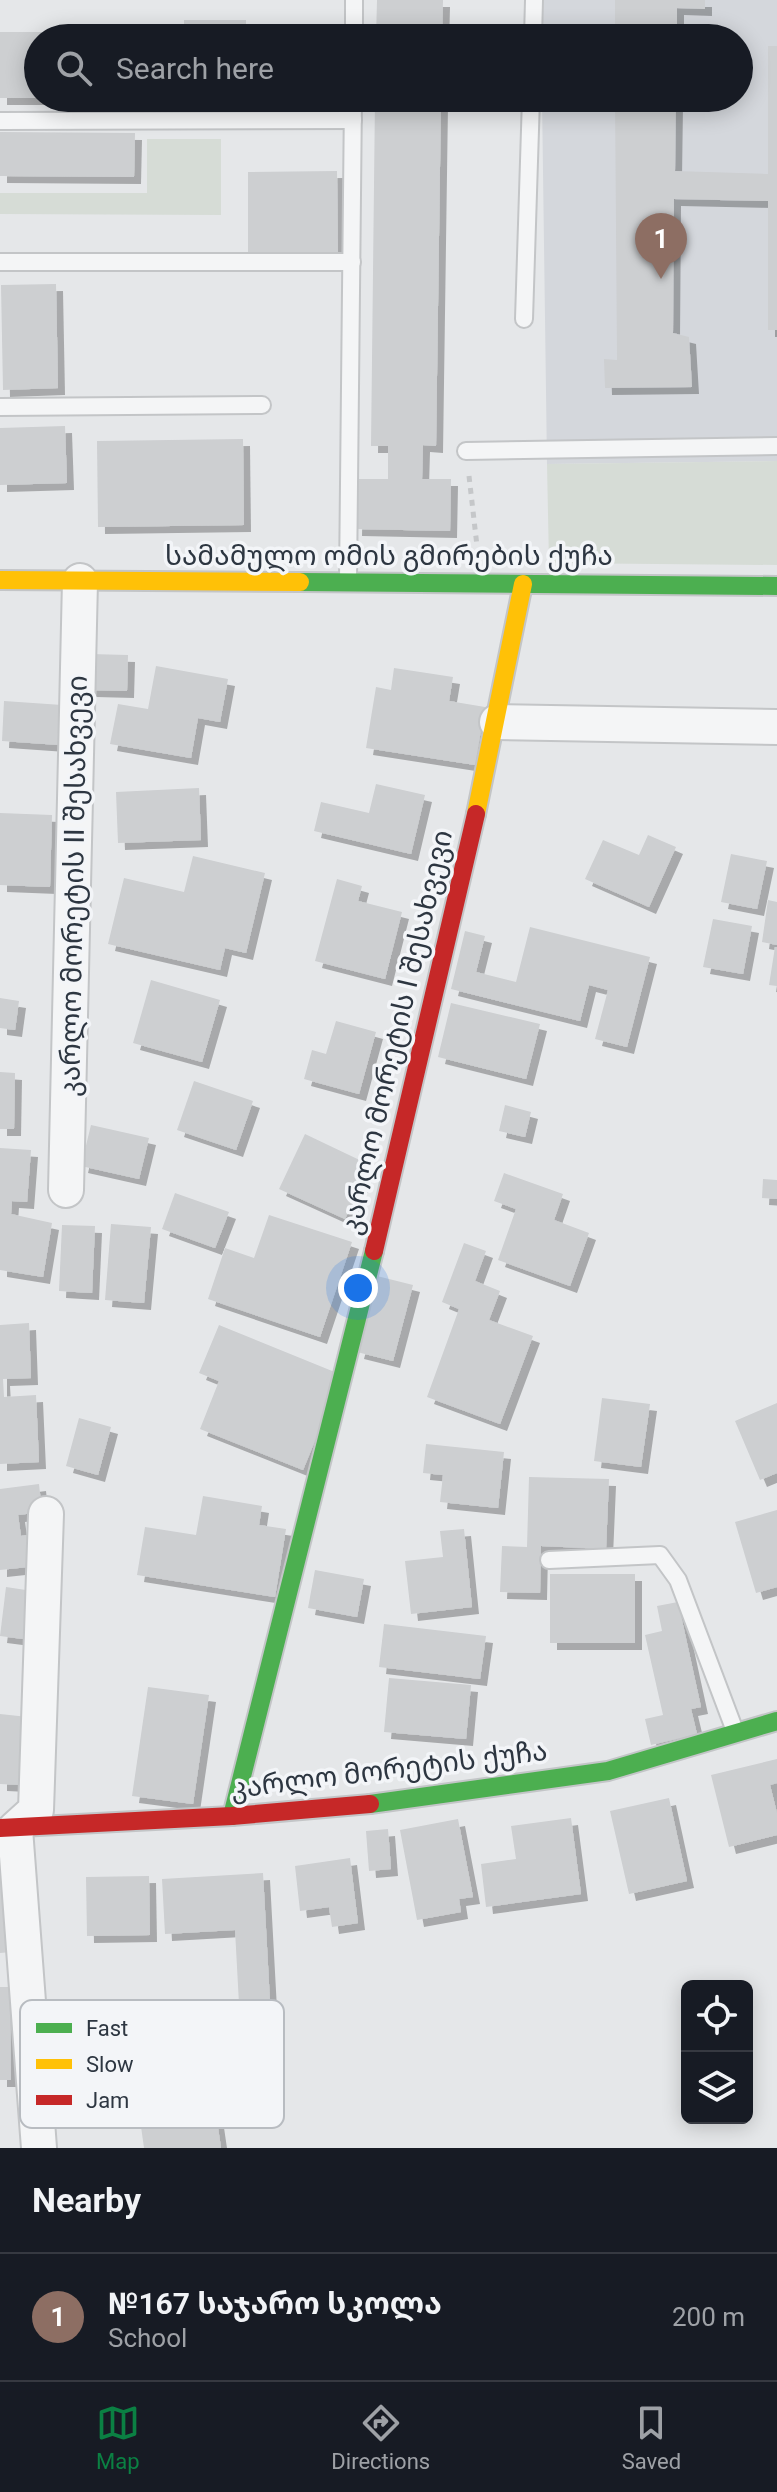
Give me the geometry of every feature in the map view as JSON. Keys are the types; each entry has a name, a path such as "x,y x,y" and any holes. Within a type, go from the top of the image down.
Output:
{"street":[{"name":"სამამულო ომის გმირების ქუჩა","path":"0,580 777,586"},
{"name":"კარლო მორეტის II შესახვევი","path":"66,1190 80,581"},
{"name":"კარლო მორეტის I შესახვევი","path":"232,1816 339,1400 497,722 523,584"},
{"path":"497,722 777,727"},
{"path":"25,2000 8,1829 36,1810 46,1514"},
{"name":"კარლო მორეტის ქუჩა","path":"8,1829 373,1804 608,1771 777,1721"},
{"path":"37,2128 39,2148"}],"lane":[{"path":"354,0 354,24"},
{"path":"533,24 534,0"},
{"path":"348,583 353,112"},
{"path":"524,319 531,112"},
{"path":"0,121 353,120"},
{"path":"0,262 352,262"},
{"path":"0,407 262,405"},
{"path":"466,451 777,446"},
{"path":"549,1560 660,1555 678,1580 736,1733"}],"path":[{"path":"466,451 477,546"}],"shaded area":[{"path":"541,0 777,0 777,461 547,464 542,112 753,112 753,24 541,24"},
{"path":"147,139 221,139 221,215 0,214 0,193 147,193"},
{"path":"777,461 777,565 549,563 547,464"}],"building":[{"path":"377,0 443,0 442,24 376,24"},
{"path":"615,0 705,0 705,9 677,8 677,24 615,24"},
{"path":"184,20 246,20 246,24 184,24"},
{"path":"0,32 24,32 24,98 0,98"},
{"path":"768,46 777,46 777,330 768,330 768,201 674,199 673,333 689,337 692,387 605,388 604,359 617,360 615,112 676,112 675,171 768,174"},
{"path":"375,112 441,112 436,446 423,445 422,479 451,479 450,531 355,529 356,479 388,479 388,446 371,446"},
{"path":"0,132 135,133 134,177 0,176"},
{"path":"337,171 338,252 248,252 248,172"},
{"path":"56,284 58,388 3,390 1,285"},
{"path":"65,426 67,483 0,485 0,428"},
{"path":"243,439 244,525 98,527 97,441"},
{"path":"90,654 128,655 127,691 89,690"},
{"path":"156,666 228,679 220,722 198,718 191,758 110,744 118,704 148,709"},
{"path":"394,668 453,677 449,701 485,707 475,765 366,748 376,687 391,690"},
{"path":"4,701 62,705 59,745 2,741"},
{"path":"376,784 425,795 411,854 314,831 321,802 369,813"},
{"path":"199,788 201,840 118,843 116,792"},
{"path":"0,813 52,815 50,887 0,885"},
{"path":"648,835 676,847 649,907 585,879 603,840 639,855"},
{"path":"731,854 767,861 757,909 721,902"},
{"path":"193,856 265,873 246,953 225,948 220,970 108,944 124,878 184,892"},
{"path":"337,879 362,886 358,901 402,912 385,979 315,961"},
{"path":"768,900 777,902 777,945 762,942"},
{"path":"713,919 752,926 743,974 703,967"},
{"path":"530,927 650,957 627,1047 595,1039 608,990 589,985 580,1021 451,989 465,931 485,936 476,972 516,982"},
{"path":"777,947 777,986 769,985"},
{"path":"151,980 220,1000 202,1062 133,1043"},
{"path":"0,998 19,1001 15,1030 0,1028"},
{"path":"451,1003 540,1024 526,1079 438,1057"},
{"path":"336,1021 376,1032 359,1094 304,1079 312,1050 326,1054"},
{"path":"0,1072 15,1073 14,1129 0,1129"},
{"path":"194,1081 253,1101 236,1150 177,1130"},
{"path":"505,1105 531,1112 525,1137 499,1131"},
{"path":"91,1125 149,1138 139,1179 81,1166"},
{"path":"305,1134 370,1165 345,1219 279,1189"},
{"path":"0,1148 31,1150 27,1202 12,1201 11,1214 52,1223 43,1277 0,1270"},
{"path":"504,1173 563,1194 554,1220 589,1233 570,1286 498,1260 516,1209 494,1201"},
{"path":"763,1179 777,1180 777,1199 762,1198"},
{"path":"175,1193 229,1212 215,1248 162,1229"},
{"path":"269,1215 352,1242 320,1337 208,1299 225,1248 254,1258"},
{"path":"111,1224 151,1227 144,1303 105,1300"},
{"path":"62,1225 95,1226 92,1293 59,1291"},
{"path":"464,1243 486,1251 475,1281 500,1291 489,1320 533,1336 500,1424 427,1397 459,1309 442,1302"},
{"path":"377,1276 413,1285 393,1361 357,1352"},
{"path":"29,1323 31,1378 3,1379 4,1397 36,1395 39,1462 0,1464 0,1325"},
{"path":"219,1325 342,1375 303,1470 200,1429 219,1381 199,1373"},
{"path":"602,1398 650,1404 641,1467 594,1461"},
{"path":"777,1403 777,1473 760,1480 735,1421"},
{"path":"79,1418 111,1427 98,1475 66,1466"},
{"path":"426,1444 504,1452 498,1508 440,1502 443,1475 423,1473"},
{"path":"529,1477 609,1479 606,1549 541,1546 540,1593 500,1592 502,1546 527,1547"},
{"path":"39,1484 42,1512 18,1515 21,1536 33,1534 37,1566 0,1570 0,1489"},
{"path":"203,1496 262,1506 259,1525 286,1529 275,1597 137,1575 145,1527 196,1535"},
{"path":"777,1510 777,1587 756,1593 735,1522"},
{"path":"464,1529 472,1607 411,1614 405,1561 443,1557 440,1531"},
{"path":"315,1570 364,1579 357,1617 308,1608"},
{"path":"550,1574 635,1574 635,1643 550,1643"},
{"path":"6,1587 39,1592 31,1640 0,1636"},
{"path":"678,1602 701,1707 691,1709 697,1734 651,1745 645,1719 663,1715 645,1635 662,1631 657,1606"},
{"path":"384,1624 486,1636 480,1679 379,1667"},
{"path":"389,1678 471,1685 466,1739 384,1732"},
{"path":"148,1687 209,1695 193,1804 132,1796"},
{"path":"0,1714 28,1717 21,1785 0,1784"},
{"path":"777,1759 777,1783 770,1785 777,1813 777,1835 729,1847 711,1775"},
{"path":"669,1798 687,1881 629,1894 610,1811"},
{"path":"571,1818 581,1894 486,1907 481,1864 516,1859 511,1826"},
{"path":"458,1819 473,1897 459,1899 461,1912 417,1920 400,1830"},
{"path":"388,1829 391,1869 369,1871 366,1831"},
{"path":"350,1858 358,1923 332,1927 329,1907 300,1911 295,1866"},
{"path":"263,1873 270,2000 239,2000 235,1930 165,1934 162,1879"},
{"path":"149,1876 150,1935 87,1936 86,1877"},
{"path":"0,1878 6,1878 11,1952 0,1953"},
{"path":"0,1987 10,1987 11,2080 0,2080"},
{"path":"141,2128 218,2128 221,2148 144,2148"}],"traffic: fast":[{"path":"300,582 777,586"},
{"path":"232,1816 374,1251"},
{"path":"370,1804 608,1771 777,1721"}],"traffic: slow":[{"path":"0,580 300,582"},
{"path":"476,814 523,584"}],"traffic: jam":[{"path":"374,1251 476,814"},
{"path":"0,1828 232,1816 370,1804"}],"place":[{"name":"№167 საჯარო სკოლა","path":"661,279"}]}
